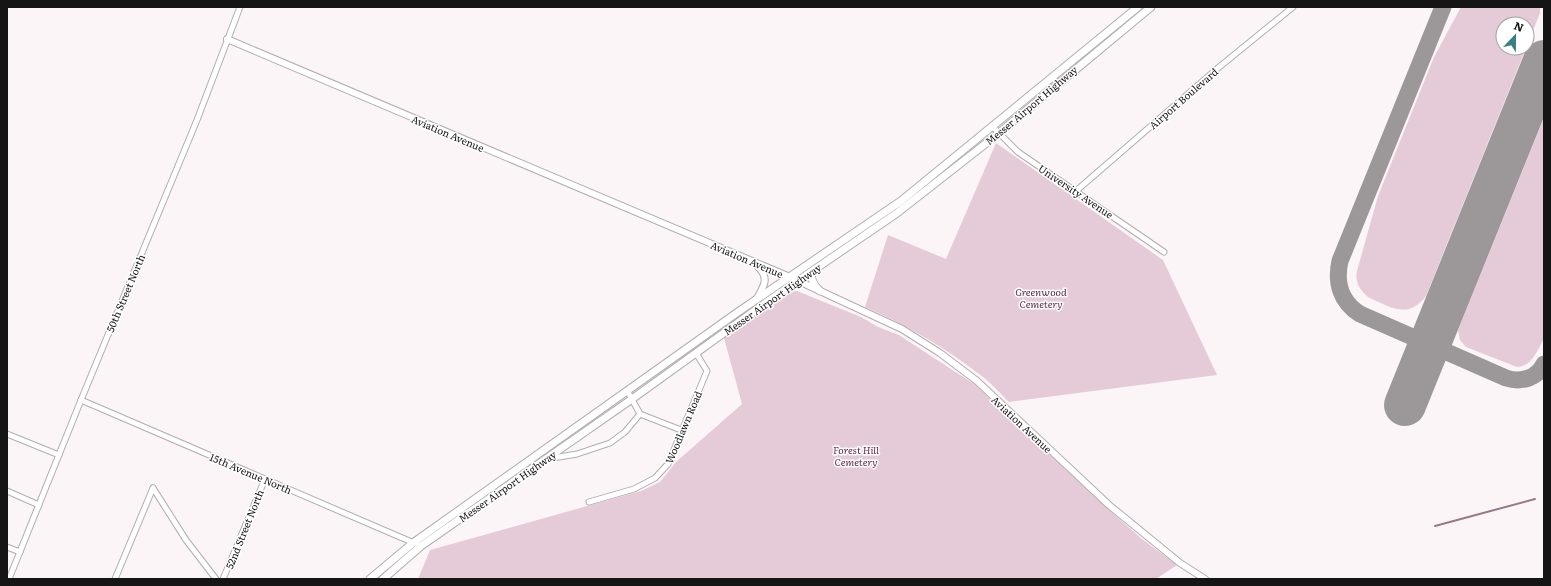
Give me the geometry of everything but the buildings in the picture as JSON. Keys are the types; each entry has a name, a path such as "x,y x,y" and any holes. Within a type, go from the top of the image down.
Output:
{"main road":[{"name":"Messer Airport Highway","path":"370,579 413,543 628,392 754,301 901,201 1138,7"},
{"name":"Messer Airport Highway","path":"383,579 421,546 632,400 764,304 897,213 998,134 1151,7"},
{"path":"811,272 813,283 820,291"}],"street":[{"name":"50th Street North","path":"9,579 81,400 197,120 240,7"},
{"name":"Airport Boulevard","path":"1076,191 1218,68 1294,7"},
{"name":"Aviation Avenue","path":"227,39 790,277 902,329 946,357 977,381 1109,505 1180,563 1204,579"},
{"name":"University Avenue","path":"992,126 998,134 1018,152 1164,252"},
{"path":"746,259 757,265 764,274 765,280 754,301"},
{"name":"Woodlawn Road","path":"589,502 634,489 655,478 668,464 706,371 696,353"},
{"path":"628,392 640,414 681,430"},
{"name":"15th Avenue North","path":"81,400 421,546"},
{"path":"546,459 577,454 610,443 625,432 640,414"},
{"path":"7,434 59,455"},
{"name":"52nd Street North","path":"224,579 265,479"},
{"path":"115,579 154,488 186,540 216,579"},
{"path":"7,491 39,505"},
{"path":"7,547 20,552"}],"green space":[{"path":"1461,7 1540,7 1540,13 1535,26 1535,16 1495,16 1495,56 1523,56 1426,296 1412,308 1406,310 1398,309 1368,297 1358,285 1357,271 1378,196 1434,57"},
{"path":"1544,118 1544,338 1531,361 1517,367 1466,347 1460,340 1458,330"},
{"name":"Greenwood Cemetery","path":"996,143 1163,260 1217,375 1009,402 983,377 941,347 865,307 888,235 946,259"},
{"name":"Forest Hill Cemetery","path":"797,291 861,317 878,327 899,335 974,384 1107,508 1142,539 1177,565 1156,579 418,579 430,550 641,491 660,482 676,462 742,404 724,338 787,292"}],"waterway":[{"path":"1435,526 1535,499"}],"taxiway":[{"path":"1443,7 1340,261 1338,277 1339,284 1348,304 1360,314 1506,378 1518,380 1528,378 1537,373 1544,364"}],"runway":[{"path":"1405,405 1544,61"}]}
